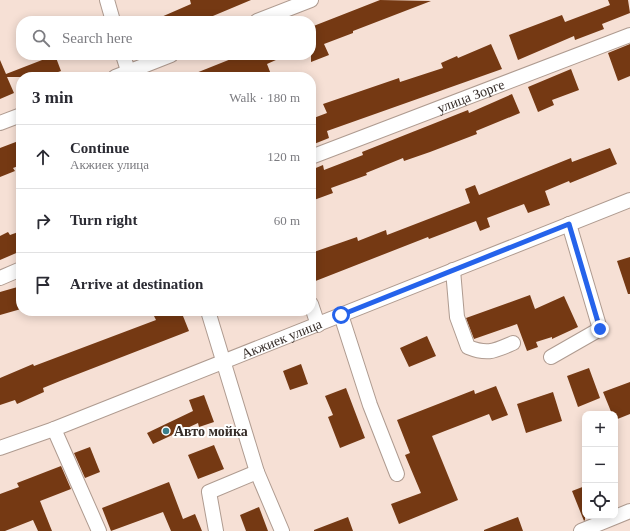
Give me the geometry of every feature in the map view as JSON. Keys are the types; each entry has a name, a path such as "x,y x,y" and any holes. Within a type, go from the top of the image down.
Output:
{"street":[{"path":"107,0 112,16"},
{"path":"270,16 311,0"},
{"name":"улица Зорге","path":"316,155 630,35"},
{"path":"123,60 124,72"},
{"path":"131,72 159,60"},
{"path":"0,123 16,117"},
{"name":"Акжиек улица","path":"0,448 54,429 223,360 318,325 630,200"},
{"path":"551,357 600,329 569,224"},
{"path":"453,270 457,317 468,347 481,352 493,352 513,343"},
{"path":"0,278 16,271"},
{"path":"341,315 370,405 397,474"},
{"path":"210,316 257,472 282,531"},
{"path":"315,316 318,325"},
{"path":"54,429 99,531"},
{"path":"216,531 209,492 257,472"},
{"path":"581,531 630,512"}],"building":[{"path":"190,0 251,0 213,16 163,16 191,4"},
{"path":"380,0 431,1 353,31 353,33 324,44 329,55 311,62 311,60 316,60 316,25"},
{"path":"608,0 628,0 630,13 602,24 604,29 575,40 574,36 518,60 509,35 562,15 565,22 610,5"},
{"path":"491,44 502,69 327,131 329,138 316,143 316,117 327,113 323,104 399,78 400,82 443,68 441,63 457,56 458,58"},
{"path":"630,44 630,76 618,81 608,53"},
{"path":"0,60 6,74 42,60 57,60 61,71 16,72 16,77 7,77 14,93 0,99"},
{"path":"228,60 276,60 267,64 270,72 198,72"},
{"path":"571,69 579,90 552,100 554,105 538,112 528,87"},
{"path":"512,94 520,113 476,131 477,134 404,161 403,158 366,173 367,175 331,188 333,193 316,199 316,168 323,165 324,170 363,155 362,152 468,110 469,113"},
{"path":"16,142 16,167 13,168 15,171 0,177 0,148"},
{"path":"610,148 617,164 570,183 569,181 545,191 550,205 528,213 524,204 487,218 490,227 480,231 476,221 429,239 428,237 316,281 316,251 357,237 358,241 386,230 387,235 470,203 465,189 475,185 479,195 571,158 572,162"},
{"path":"8,232 10,235 16,233 16,253 0,260 0,236"},
{"path":"630,257 630,294 628,294 617,261"},
{"path":"16,287 16,310 0,315 0,292"},
{"path":"530,295 535,309 564,296 578,327 552,339 552,337 536,342 538,347 527,351 517,324 474,339 466,318"},
{"path":"154,316 183,316 189,331 43,388 44,392 17,404 15,400 0,405 0,378 33,364 34,366 156,320"},
{"path":"427,336 436,356 409,367 400,348"},
{"path":"301,364 308,384 290,390 283,371"},
{"path":"589,368 600,398 578,407 567,376"},
{"path":"630,382 630,414 618,419 618,411 611,411 603,392"},
{"path":"496,386 508,415 492,421 489,414 432,436 458,500 399,524 391,504 421,493 405,455 410,453 397,420 474,390 475,394"},
{"path":"346,388 365,438 340,448 328,417 333,415 325,396"},
{"path":"553,392 562,421 526,433 517,404"},
{"path":"204,395 214,422 199,427 198,423 153,444 147,433 193,411 189,400"},
{"path":"214,445 224,469 198,479 188,455"},
{"path":"90,447 100,472 85,478 74,453"},
{"path":"61,466 71,489 40,501 52,531 38,531 33,520 5,531 0,531 0,494 19,487 17,483"},
{"path":"169,482 183,519 195,514 202,531 171,531 163,512 111,531 102,508"},
{"path":"582,487 582,516 572,491"},
{"path":"259,507 268,531 246,531 240,515"},
{"path":"348,517 353,531 314,531 314,530"},
{"path":"518,517 523,531 484,531 484,530"}],"place":[{"name":"Авто мойка","path":"166,431"}],"route":[{"path":"341,315 569,224 600,329"}]}
